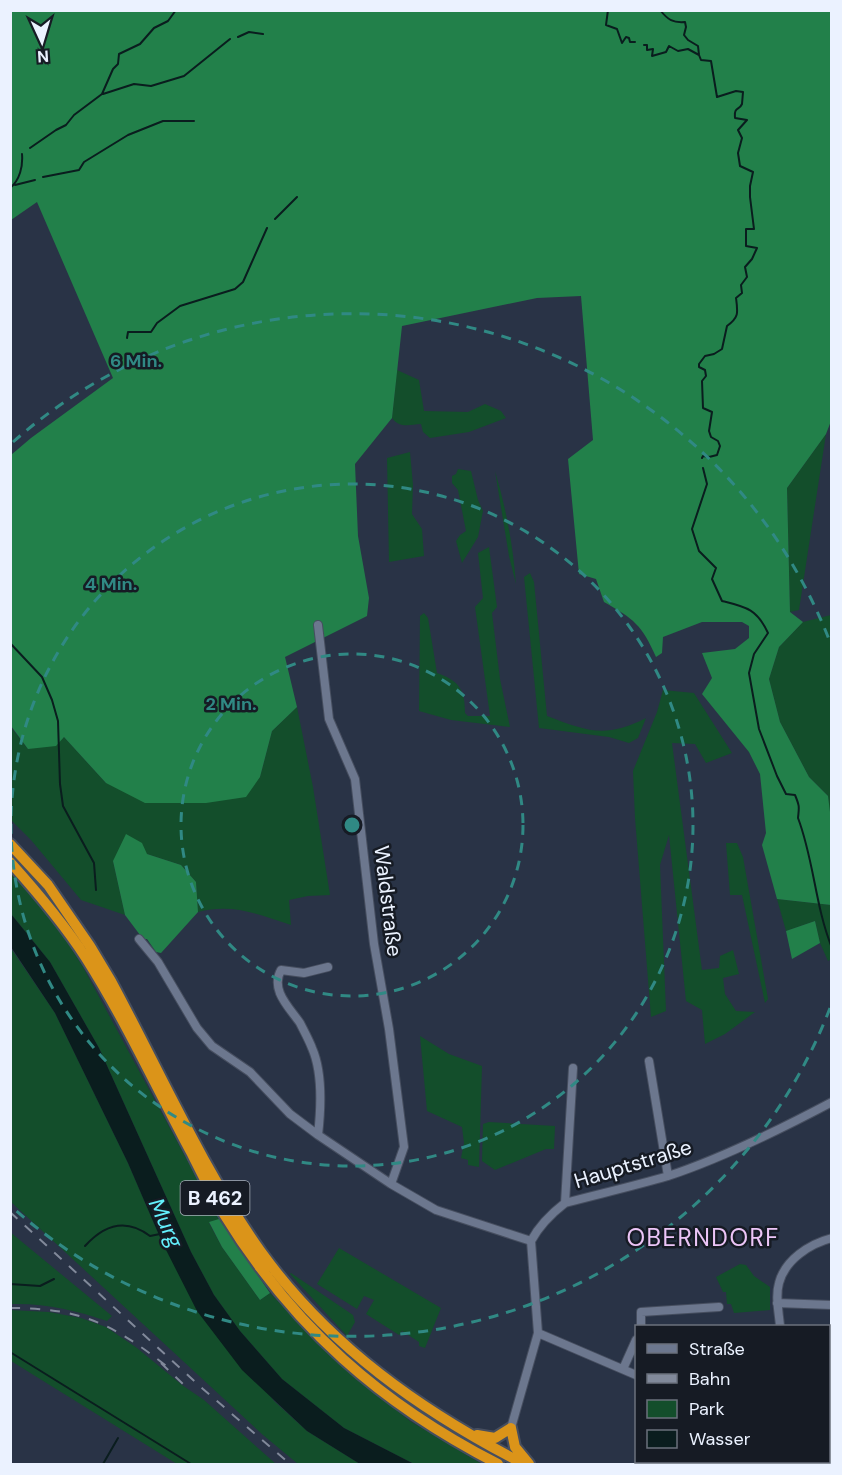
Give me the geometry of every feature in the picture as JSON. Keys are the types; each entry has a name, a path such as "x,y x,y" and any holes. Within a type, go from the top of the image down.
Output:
{"highway":[{"name":"B 462","path":"10,844 48,885 90,946 231,1205 262,1252 298,1297 340,1341 372,1370 420,1405 470,1436 524,1464"},
{"name":"B 462","path":"10,862 35,890 86,958 134,1043 222,1212 254,1261 289,1306 331,1349 376,1386 420,1419 466,1448 498,1464"},
{"path":"470,1436 495,1438 511,1428 515,1448 529,1464"}],"street":[{"name":"Waldstraße","path":"318,625 329,719 356,779 374,944 404,1148 392,1184"},
{"path":"139,939 158,962 197,1028 212,1046 250,1072 290,1113 318,1135 436,1210 531,1241 538,1333 511,1428"},
{"path":"318,1135 321,1109 314,1050 300,1024 281,998 277,983 281,970 304,973 328,967"},
{"path":"649,1061 668,1176"},
{"path":"565,1203 573,1068"},
{"name":"Hauptstraße","path":"531,1241 565,1203 668,1176 785,1127 831,1102"},
{"path":"780,1325 777,1303 779,1283 791,1260 814,1244 831,1239"},
{"path":"777,1303 831,1305"},
{"path":"641,1325 641,1312 719,1307"},
{"path":"538,1333 635,1375"},
{"path":"623,1370 635,1342"}],"green space":[{"path":"11,11 831,11 831,421 826,434 787,488 790,612 803,622 779,647 769,679 780,722 809,777 828,796 832,828 831,905 777,899 762,845 766,833 760,774 749,752 702,694 712,678 702,653 735,649 749,638 749,626 742,622 702,622 663,637 662,653 656,657 646,637 636,624 604,602 596,579 579,574 568,459 593,440 581,296 537,298 402,326 392,418 355,464 358,536 369,598 367,616 285,657 297,707 272,731 260,777 246,797 206,803 145,803 106,783 64,737 56,746 28,749 11,726 11,455 113,378 37,202 11,220"},
{"path":"397,370 419,380 424,411 468,412 485,404 501,411 506,418 469,432 430,438 423,432 421,424 401,425 392,418"},
{"path":"826,434 799,610 790,612 787,488"},
{"path":"410,452 413,485 412,514 422,529 424,556 389,562 387,458"},
{"path":"458,469 471,471 483,511 478,537 462,563 456,541 466,531 458,490 452,483 452,476"},
{"path":"495,471 508,527 516,584 509,556"},
{"path":"489,547 497,607 492,613 500,679 510,727 451,720 419,711 420,616 424,613 428,618 437,673 451,679 459,687 464,698 465,713 468,716 490,716 475,607 483,598 478,553"},
{"path":"530,573 534,582 547,716 585,729 607,731 632,725 646,718 638,738 629,743 609,737 539,728 524,577"},
{"path":"831,615 831,828 828,796 809,777 780,722 769,679 779,647 803,622"},
{"path":"663,690 694,693 732,753 706,763 695,744 672,743 702,970 719,968 720,956 733,950 739,974 723,978 725,994 736,1011 755,1012 725,1034 705,1044 702,1010 686,1001 669,835 660,865 666,1011 651,1017 633,771 657,712"},
{"path":"297,707 313,787 330,895 289,900 291,925 234,909 198,912 196,882 181,865 147,854 113,861 125,915 81,900 31,840 11,820 10,726 28,749 64,737 106,783 260,777 272,731"},
{"path":"126,834 142,843 147,854 181,865 196,882 198,912 161,953 156,952 147,939 143,939 125,915 113,861"},
{"path":"726,843 737,843 743,857 768,999 765,1003 742,895 730,895"},
{"path":"11,871 61,932 83,967 219,1219 209,1223 222,1247 260,1300 270,1293 348,1372 410,1421 482,1464 414,1464 344,1428 282,1379 240,1331 214,1295 191,1252 99,1048 50,962 11,914"},
{"path":"777,899 831,905 831,959 828,961 820,943 815,921 786,931"},
{"path":"815,921 820,943 792,959 786,931"},
{"path":"10,947 55,1013 128,1163 162,1242 274,1401 307,1431 360,1464 298,1464 263,1435 11,1202"},
{"path":"420,1036 449,1054 482,1066 479,1167 468,1165 468,1160 461,1158 464,1143 462,1127 427,1111"},
{"path":"489,1122 555,1126 554,1149 546,1149 495,1170 482,1161 483,1124"},
{"path":"219,1219 270,1293 260,1300 222,1247 209,1222"},
{"path":"10,1232 112,1316 107,1321 60,1308 11,1304"},
{"path":"339,1248 441,1308 425,1348 419,1346 419,1342 402,1331 399,1335 366,1314 374,1300 364,1296 357,1309 317,1284"},
{"path":"740,1264 746,1265 754,1276 770,1287 770,1310 734,1313 731,1304 727,1304 726,1292 723,1292 716,1277"},
{"path":"290,1274 353,1315 355,1322 347,1336"},
{"path":"10,1310 49,1312 81,1318 106,1327 204,1400 276,1464 177,1464 11,1361"}],"water":[{"name":"Murg","path":"11,914 50,962 99,1048 191,1252 214,1295 240,1331 282,1379 344,1428 414,1464 360,1464 307,1431 242,1370 197,1311 162,1242 128,1163 55,1013 11,947"}],"waterway":[{"path":"30,148 66,125 74,115 102,94 113,69 118,64 119,54 140,44 154,28 168,21 176,10"},
{"path":"608,10 606,25 617,29 622,43 626,37 630,42 635,42"},
{"path":"660,10 671,20 685,22 684,35 698,46 699,55"},
{"path":"238,37 249,32 263,34"},
{"path":"103,94 134,84 151,86 184,76 230,39"},
{"path":"644,45 647,45 647,50 653,49 652,56 666,52 669,46 678,51 688,49 699,55 701,60 711,61 717,97 736,91 743,92 742,104 736,110 735,118 747,120 738,130 742,138 738,153 740,166 753,172 750,197 754,229 746,229 746,246 757,248 745,267 747,277 741,285 742,293 736,298 737,314 727,326 722,349 705,356 699,364 699,367 705,370 706,376 702,381 703,408 712,412 709,431 711,437 718,441 720,446 717,455 702,458"},
{"path":"43,177 79,170 84,162 128,135 163,121 194,121"},
{"path":"10,188 20,172 22,154"},
{"path":"15,185 35,180"},
{"path":"275,219 297,197"},
{"path":"127,338 128,332 151,332 157,323 180,306 235,289 243,282 267,228"},
{"path":"703,468 707,484 692,529 699,551 716,568 712,579 722,601 750,610 760,619 768,633 754,654 749,673 759,729 786,794 795,795 798,802 798,818 832,948"},
{"path":"10,643 42,677 52,700 58,721 63,806 94,863 96,890"},
{"path":"85,1246 99,1233 115,1226 132,1227 150,1236 160,1234"},
{"path":"10,1284 40,1286 54,1279"},
{"path":"10,1352 191,1464"},
{"path":"103,1464 118,1438"}],"railway":[{"path":"10,1212 203,1389 290,1464"},
{"path":"10,1308 57,1311 96,1322 131,1340 169,1368"},
{"path":"161,1363 183,1384"}],"district":[{"name":"OBERNDORF","path":"703,1237"}]}
